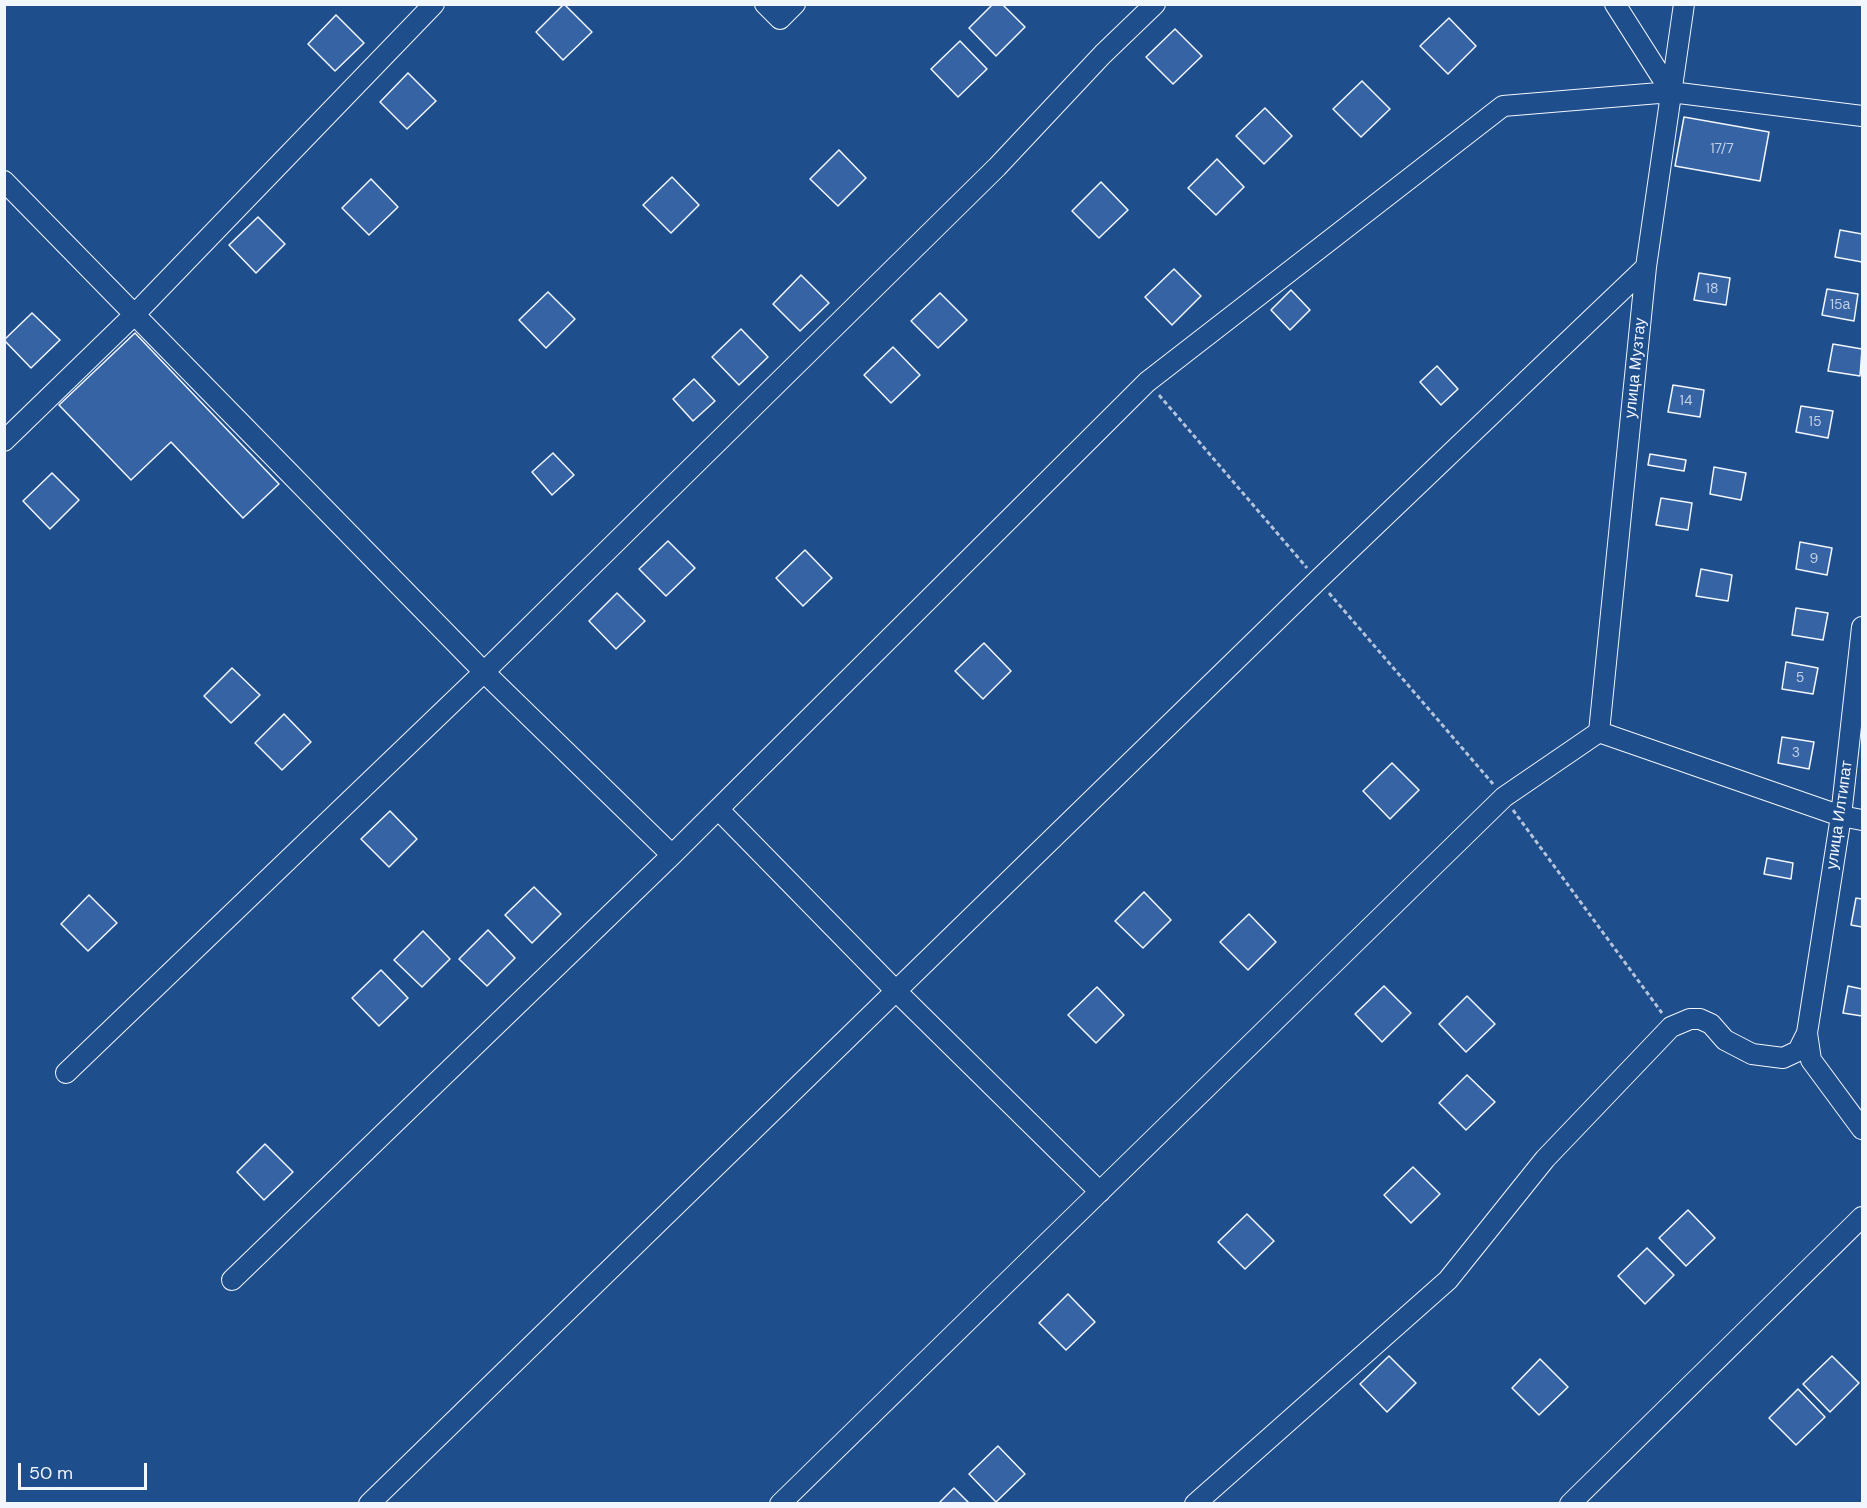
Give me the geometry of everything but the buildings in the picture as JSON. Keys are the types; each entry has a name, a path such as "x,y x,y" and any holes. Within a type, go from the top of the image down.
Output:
{"street":[{"path":"4,441 134,315 434,4"},
{"path":"765,4 780,19 795,4"},
{"path":"66,1073 484,672 988,175 1103,54 1155,4"},
{"path":"1616,4 1671,92"},
{"name":"улица Музтау","path":"1599,732 1647,267 1684,4"},
{"path":"232,1280 672,855 1148,381 1503,106 1671,92 1863,116"},
{"path":"4,181 484,672 672,855"},
{"path":"369,1503 1318,580 1647,267"},
{"name":"улица Илтипат","path":"1807,1033 1841,816 1863,627"},
{"path":"780,1503 1504,797 1599,732 1841,816 1863,820"},
{"path":"718,809 896,991 1100,1192"},
{"path":"1195,1503 1448,1280 1545,1159 1671,1027 1689,1019 1700,1019 1711,1024 1725,1040 1752,1054 1783,1058 1798,1050 1807,1033"},
{"path":"1807,1033 1811,1060 1863,1129"},
{"path":"1570,1503 1863,1217"}],"path":[{"path":"1148,381 1504,797 1671,1027"}]}
